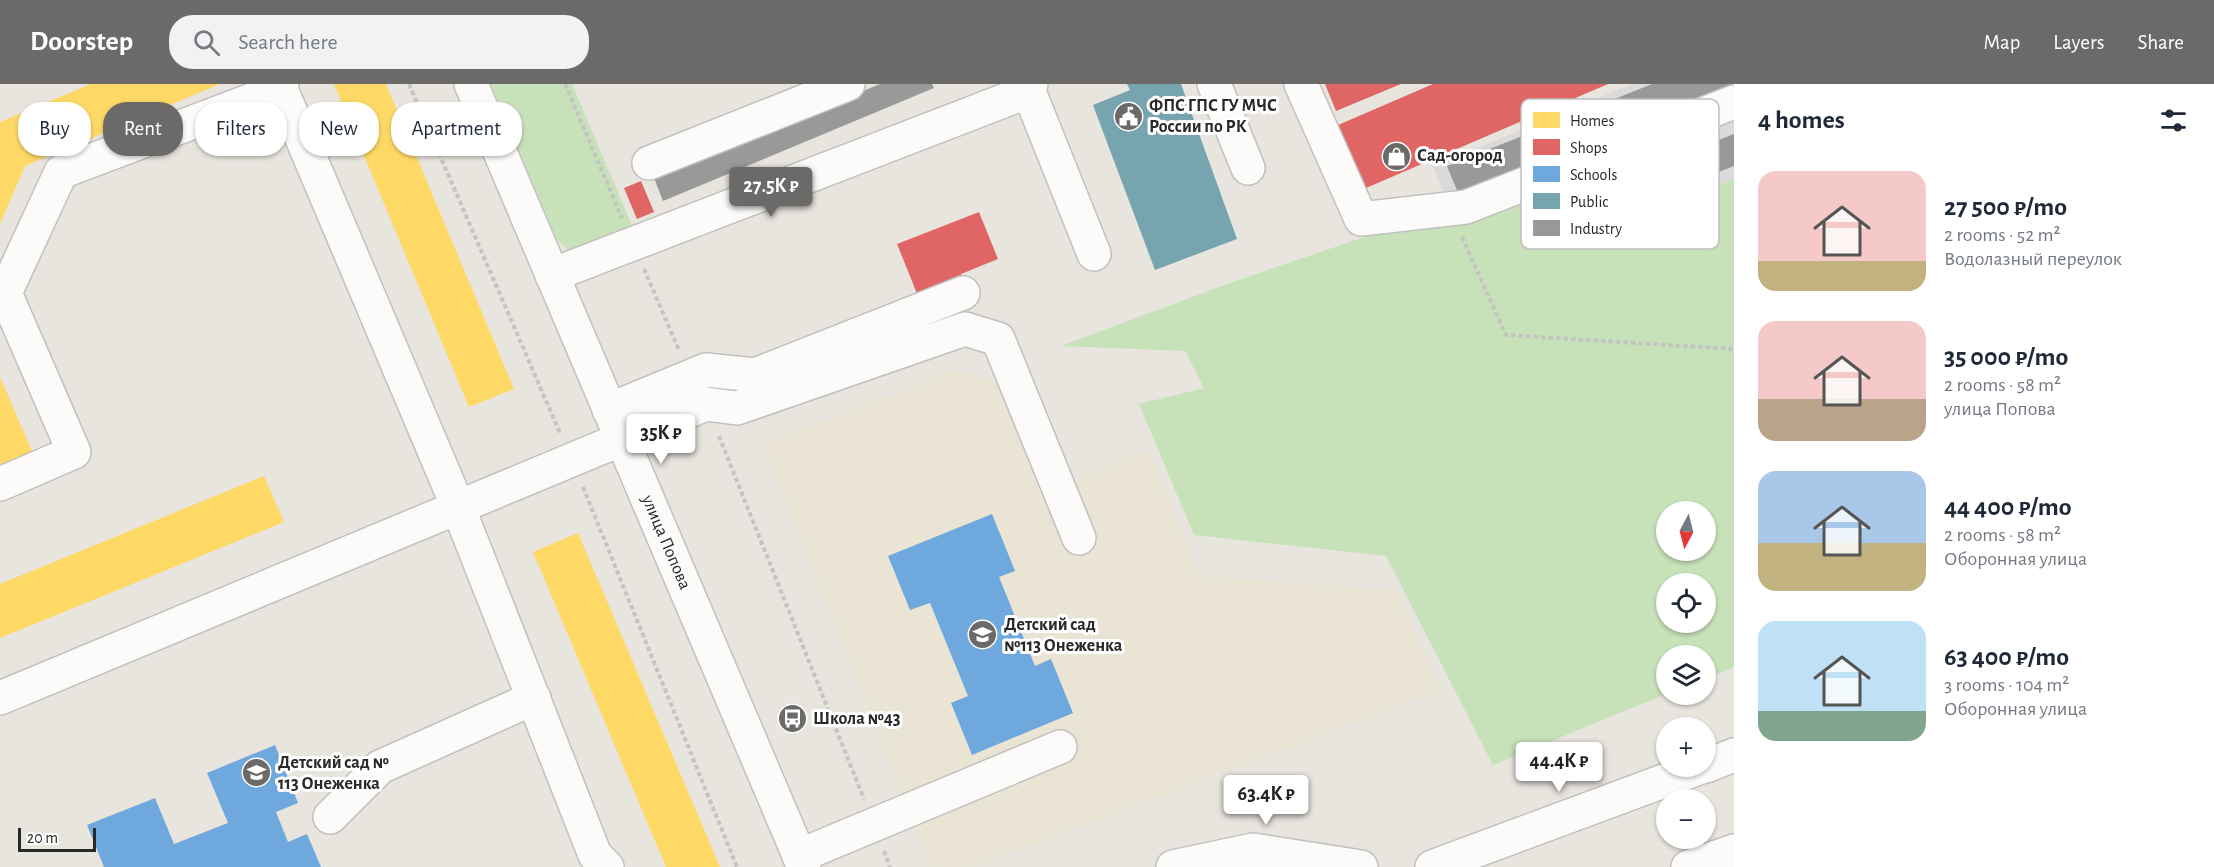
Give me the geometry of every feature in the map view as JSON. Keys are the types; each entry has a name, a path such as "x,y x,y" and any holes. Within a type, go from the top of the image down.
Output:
{"street":[{"name":"улица Попова","path":"471,84 801,861"},
{"path":"649,163 848,84"},
{"path":"1214,84 1248,168"},
{"path":"1301,84 1361,219 1466,207 1521,185"},
{"path":"552,275 972,114 1029,86 1094,254"},
{"path":"0,484 74,452 5,293 62,172 282,87 458,507 596,855 607,867"},
{"path":"1719,108 1734,102"},
{"path":"0,698 571,459 615,424 692,375 706,370 755,375 963,293"},
{"path":"615,424 706,404 737,408 965,328 998,339 1079,538"},
{"path":"330,817 380,767 534,698"},
{"path":"801,861 873,824 1060,747"},
{"path":"1716,762 1734,755"},
{"path":"1432,867 1675,777"},
{"path":"1173,867 1253,850 1361,867"},
{"path":"1688,867 1734,851"}],"path":[{"path":"409,84 571,459 737,867"},
{"path":"566,84 633,244 692,375"},
{"path":"1449,208 1506,335 1734,349"},
{"path":"706,404 890,867"}],"shaded area":[{"path":"1632,84 1734,84 1734,179 1719,185 1719,99 1596,99"},
{"path":"1521,130 1521,216 1449,208 1433,166"},
{"path":"959,369 1007,387 1051,490 1148,450 1200,576 1397,590 1440,691 972,867 931,867 762,444"}],"green space":[{"path":"491,84 572,84 636,235 572,253 557,240 521,156 522,102 499,102"},
{"path":"1734,179 1734,667 1716,675 1716,645 1656,645 1656,698 1493,765 1386,556 1194,535 1139,404 1204,388 1185,351 1061,346 1230,283 1449,208 1521,193 1521,249 1719,249 1719,185"}],"building: Homes":[{"path":"91,84 220,84 177,102 103,102 103,133 91,138 91,102 48,102"},
{"path":"334,84 386,84 394,102 391,102 391,156 416,156 514,389 469,407 364,156 379,156 379,102 342,102"},
{"path":"18,114 18,156 49,156 25,166 0,224 0,122"},
{"path":"0,377 32,451 0,465"},
{"path":"264,476 284,522 0,638 0,584"},
{"path":"578,533 720,867 666,867 533,552"}],"building: Shops":[{"path":"1325,84 1401,84 1336,111"},
{"name":"Сад-огород","path":"1433,84 1608,84 1573,99 1521,99 1521,121 1366,188 1338,125"},
{"path":"641,181 654,212 637,219 624,188"},
{"path":"979,212 998,259 961,274 964,283 920,301 897,244"}],"building: Schools":[{"name":"Детский сад №113 Онеженка","path":"992,514 1015,571 999,577 1035,666 1051,659 1073,713 972,755 951,703 968,696 930,603 910,610 888,556"},
{"path":"275,745 298,803 276,812 288,842 307,834 321,867 104,867 87,825 155,798 174,844 228,823 207,773"}],"building: Public":[{"path":"1127,84 1181,84 1237,239 1155,270 1093,105 1130,90"}],"building: Industry":[{"path":"880,84 932,84 934,88 663,201 654,178"},
{"path":"1652,84 1731,84 1693,99 1614,99"},
{"path":"1734,134 1734,166 1719,172 1719,140"},
{"path":"1521,136 1521,168 1458,193 1447,166"}],"place":[{"name":"ФПС ГПС ГУ МЧС России по РК","path":"1128,116"},
{"name":"Сад-огород","path":"1396,156"},
{"name":"Детский сад №113 Онеженка","path":"983,635"},
{"name":"Школа №43","path":"792,719"},
{"name":"Детский сад № 113 Онеженка","path":"257,773"}]}
